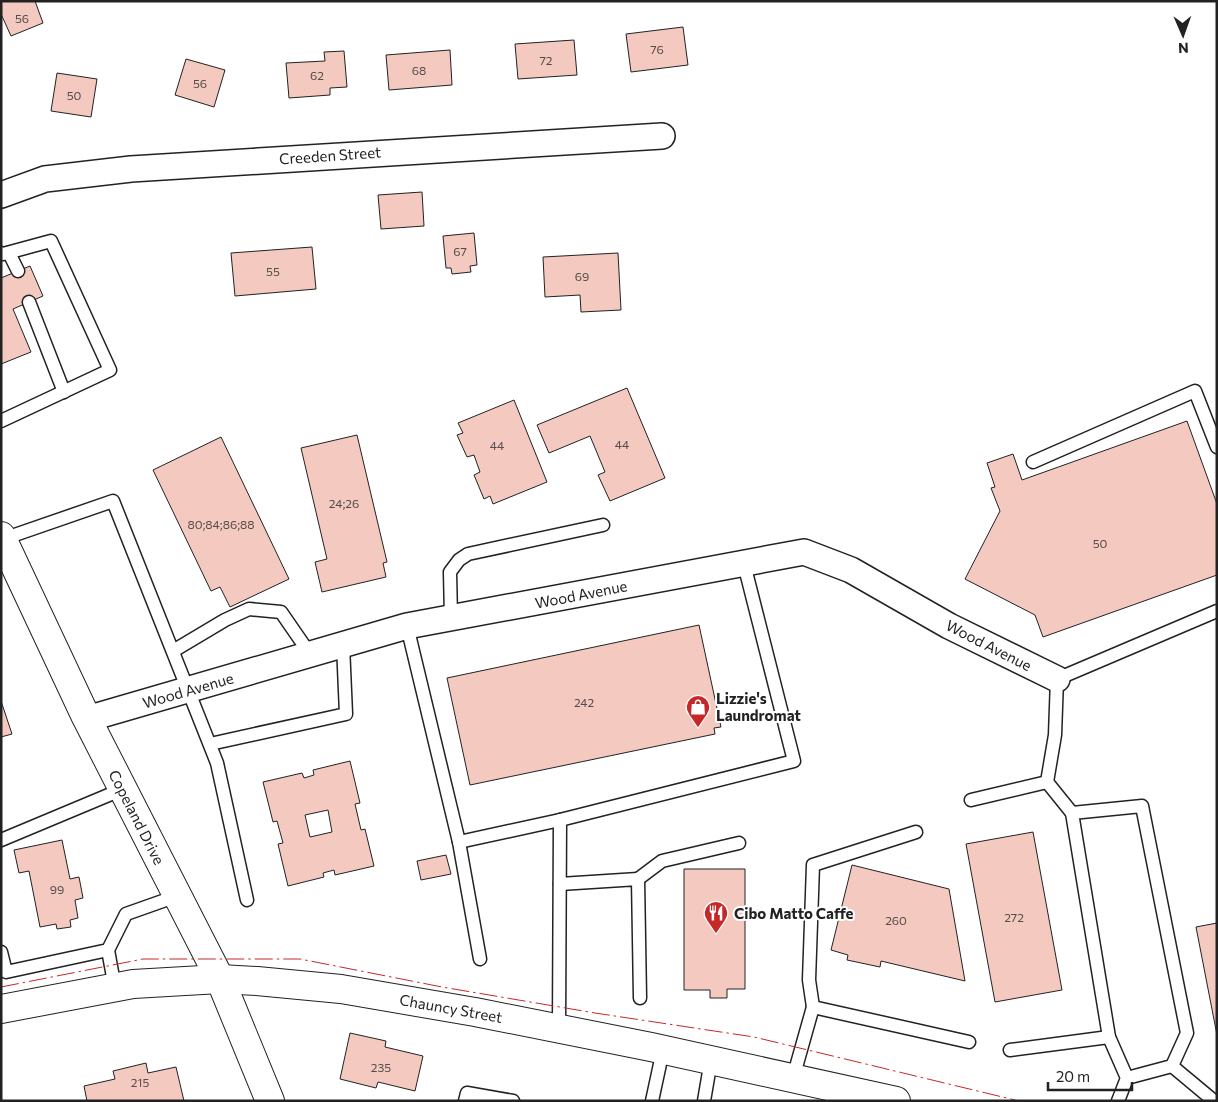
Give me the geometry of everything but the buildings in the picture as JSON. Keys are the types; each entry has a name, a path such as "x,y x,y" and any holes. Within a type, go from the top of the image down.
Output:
{"main road":[{"name":"Copeland Drive","path":"2,537 86,719 220,979 270,1101"},
{"name":"Chauncy Street","path":"1,1010 116,988 181,980 220,979 257,981 341,989 559,1028 896,1101"}],"street":[{"name":"Creeden Street","path":"1,195 45,179 131,169 662,136"},
{"name":"Wood Avenue","path":"86,719 407,626 804,552 851,570 949,626 1057,679"}],"lane":[{"path":"1,421 110,370 51,241 5,253 18,271"},
{"path":"29,302 64,392"},
{"path":"1033,462 1195,391 1217,447"},
{"path":"2,537 114,501 217,763 246,900"},
{"path":"451,618 450,572 459,560 468,554 604,525"},
{"path":"459,842 560,820 794,761 744,564"},
{"path":"173,651 224,620 249,609 281,612 310,654"},
{"path":"1118,1101 1127,1078 1109,1037 1072,813 1047,782 1055,735 1057,679 1217,611"},
{"path":"407,626 459,842 480,959"},
{"path":"210,744 346,714 343,645"},
{"path":"970,800 1047,782"},
{"path":"1,840 123,790"},
{"path":"1072,813 1142,806 1187,1033 1172,1066"},
{"path":"559,1028 560,820"},
{"path":"793,1078 813,1006 809,980 813,865 916,832"},
{"path":"560,884 638,880 662,861 739,843"},
{"path":"638,880 640,998"},
{"path":"116,988 108,950 126,914 177,896"},
{"path":"1,952 6,972 108,950"},
{"path":"813,1006 969,1042"},
{"path":"1010,1050 1109,1037"},
{"path":"652,1101 663,1050"},
{"path":"704,1101 711,1060"},
{"path":"1127,1078 1172,1066"},
{"path":"1172,1066 1214,1101"},
{"path":"466,1097 513,1101"}],"power":[{"path":"1,987 143,959 300,959 442,987 754,1037 1019,1101"}],"place":[{"name":"Lizzie's Laundromat","path":"698,728"},
{"name":"Cibo Matto Caffe","path":"716,934"}]}
